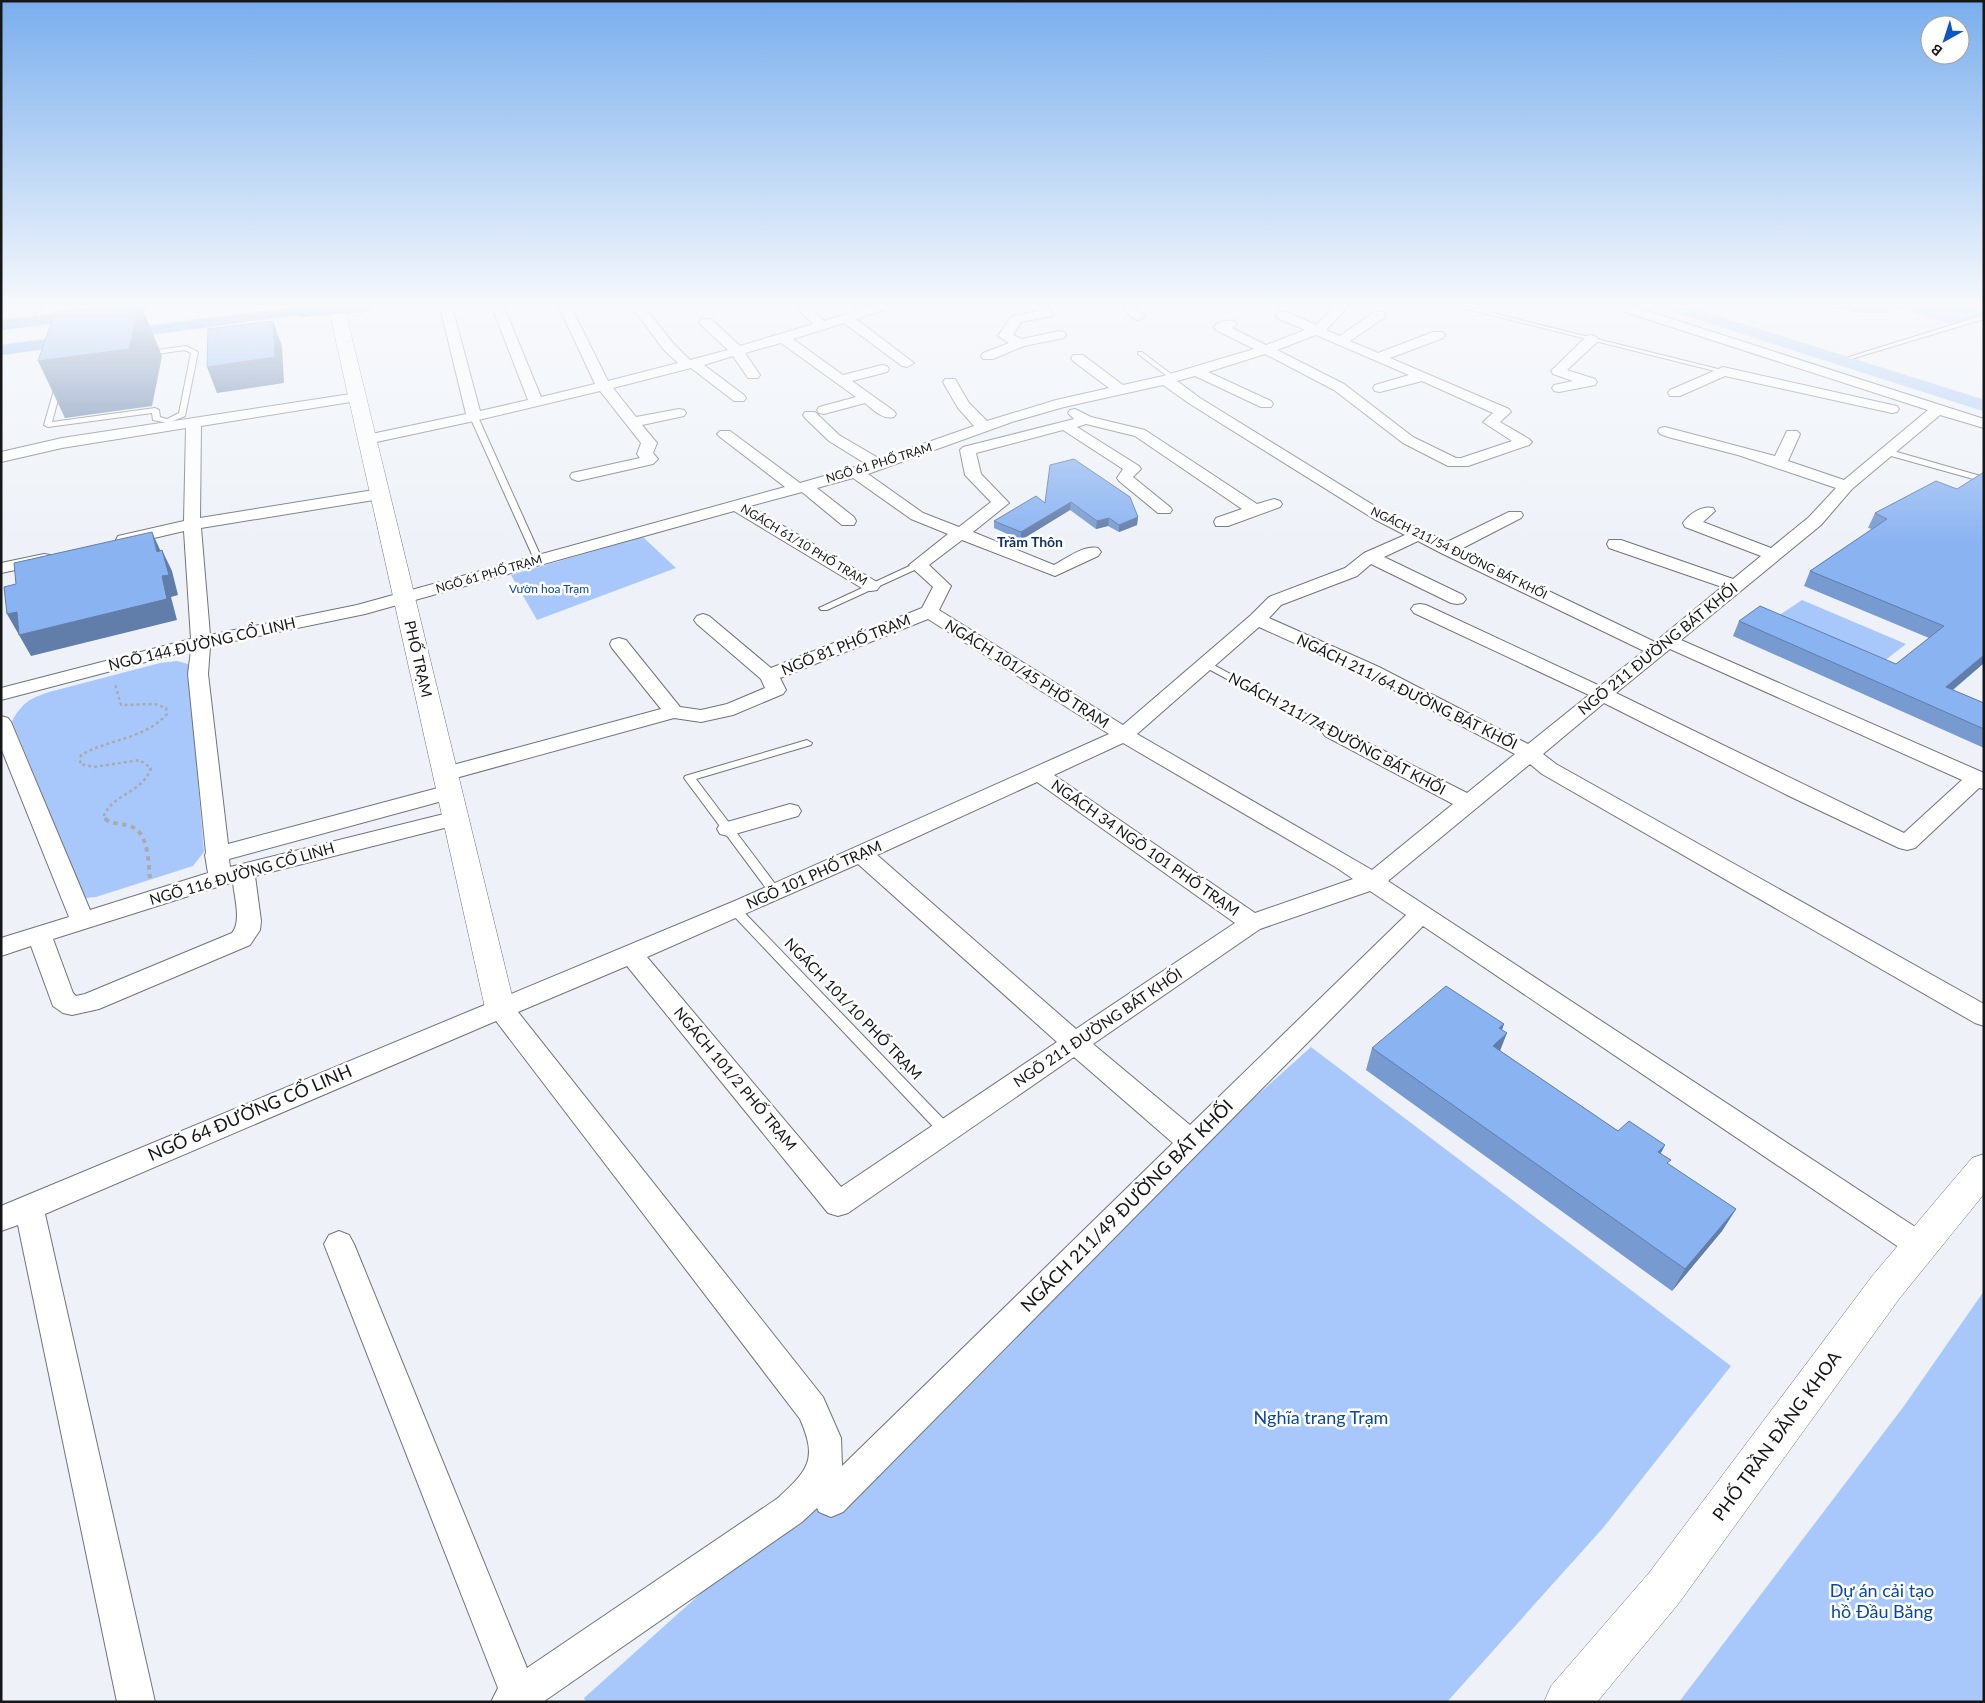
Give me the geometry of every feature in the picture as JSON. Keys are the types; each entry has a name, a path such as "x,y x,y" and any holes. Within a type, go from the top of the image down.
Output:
{"main road":[{"path":"1922,386 1984,406"}],"street":[{"name":"PHỐ TRẠM","path":"354,386 500,1008"},
{"path":"466,386 474,417"},
{"path":"530,386 536,403"},
{"path":"722,386 739,398"},
{"path":"852,386 889,414"},
{"path":"953,386 963,405 984,427"},
{"path":"1116,386 1121,390"},
{"name":"NGÕ 61 PHỐ TRẠM","path":"404,598 538,559 855,472 984,427 1061,403 1137,386"},
{"name":"NGÁCH 211/54 ĐƯỜNG BÁT KHỐI","path":"1178,386 1195,401 1371,511 1418,535 1662,645 1980,780"},
{"path":"1229,386 1266,404"},
{"path":"1337,386 1408,440 1454,463 1463,463 1524,442 1490,422 1504,412 1447,386"},
{"path":"1380,388 1385,386"},
{"path":"1558,388 1566,386"},
{"path":"1675,393 1689,386"},
{"path":"1799,386 1984,424"},
{"path":"1854,386 1933,414"},
{"path":"367,439 604,387 650,443 645,454 650,459 578,476"},
{"path":"1,456 167,423 194,422 358,397"},
{"path":"867,398 817,412 834,438 878,465"},
{"path":"1061,403 1086,420 1140,433 1255,510"},
{"path":"632,422 679,413"},
{"name":"NGÕ 211 ĐƯỜNG BÁT KHỐI","path":"838,1204 947,1132 1252,923 1372,881 1815,521 1846,486 1933,414"},
{"path":"918,565 1001,503 973,475 968,450 1086,420"},
{"path":"194,422 192,524 201,642 198,674 216,855 220,877"},
{"path":"1066,426 1133,470 1125,478 1164,510"},
{"path":"1665,431 1687,439 1726,446 1780,462 1846,486"},
{"path":"725,434 848,520"},
{"path":"1780,462 1792,434"},
{"path":"855,472 917,516 1055,571 1092,552"},
{"path":"106,544 192,524 380,494"},
{"path":"1222,522 1274,504"},
{"name":"NGÁCH 61/10 PHỐ TRẠM","path":"736,505 871,586"},
{"path":"1707,511 1691,523 1773,555"},
{"path":"1447,549 1515,514"},
{"name":"NGÕ 101 PHỐ TRẠM","path":"500,1008 735,910 1124,735 1257,619 1275,601 1351,572 1370,557 1418,535"},
{"path":"1615,544 1735,586"},
{"path":"1,568 59,555"},
{"path":"1370,557 1457,599"},
{"name":"NGÕ 81 PHỐ TRẠM","path":"216,855 674,712 701,716 733,708 776,690 769,676 929,612 942,586 918,565"},
{"name":"NGÕ 144 ĐƯỜNG CỔ LINH","path":"1,694 201,642 358,610 404,598"},
{"path":"1420,609 1602,694 1797,791 1907,843 1980,780"},
{"name":"NGÁCH 101/45 PHỐ TRẠM","path":"929,612 1124,735"},
{"name":"NGÁCH 211/64 ĐƯỜNG BÁT KHỐI","path":"1257,619 1372,671 1529,753 1549,769 1984,1016"},
{"path":"703,620 769,676"},
{"path":"619,644 674,712"},
{"path":"1,722 83,921"},
{"name":"NGÁCH 211/74 ĐƯỜNG BÁT KHỐI","path":"1332,732 1468,803"},
{"path":"1124,735 1372,881 1422,913 1919,1246"},
{"name":"NGÁCH 34 NGÕ 101 PHỐ TRẠM","path":"1039,774 1252,923"},
{"path":"728,829 790,811"},
{"name":"NGÕ 116 ĐƯỜNG CỔ LINH","path":"1,948 220,877 456,818"},
{"path":"861,854 1076,1044 1191,1142"},
{"path":"39,935 62,999 72,1006 90,1002 241,939 248,930 249,921 243,871"},
{"name":"NGÁCH 211/49 ĐƯỜNG BÁT KHỐI","path":"831,1500 1422,913"},
{"name":"NGÁCH 101/2 PHỐ TRẠM","path":"631,954 838,1204"},
{"path":"339,1244 517,1700 790,1510 811,1490 824,1467 825,1438 812,1408 500,1008"},
{"name":"NGÕ 64 ĐƯỜNG CỔ LINH","path":"15,1213 500,1008"},
{"name":"PHỐ TRẦN ĐĂNG KHOA","path":"1567,1702 1664,1588 1726,1507 1886,1287 1984,1168"},
{"path":"15,1213 136,1702"}],"lane":[{"path":"58,386 48,425 155,410 156,418 167,423 182,414 189,386"},
{"path":"474,417 538,559"},
{"path":"1887,452 1984,480"},
{"name":"NGÁCH 61/10 PHỐ TRẠM","path":"824,608 918,565"},
{"name":"NGÁCH 211/74 ĐƯỜNG BÁT KHỐI","path":"1206,664 1332,732"},
{"path":"775,892 689,778 807,743"},
{"name":"NGÁCH 101/10 PHỐ TRẠM","path":"735,910 947,1132"}],"path":[{"path":"111,664 121,705 157,704 166,708 167,714 154,727 99,744 81,755 80,764 94,767 140,760 151,768 150,775 144,783 108,804 103,817 107,822 134,827 140,831 144,838 154,898"}],"green space":[{"name":"Vườn hoa Trạm","path":"643,537 676,568 537,620 511,575"},
{"path":"1802,600 1906,644 1874,669 1769,622"},
{"path":"177,661 188,664 204,852 193,866 96,897 85,898 12,721 23,705 42,694 160,663"},
{"name":"Nghĩa trang Trạm","path":"1311,1047 1731,1366 1603,1528 1447,1702 586,1702 584,1698"},
{"name":"Dự án cải tạo hồ Đầu Băng","path":"1984,1291 1984,1702 1679,1702 1904,1406"}],"building":[{"path":"1074,459 1130,497 1138,517 1119,525 1109,518 1097,521 1071,502 1021,532 994,521 1036,496 1045,503 1050,465"},
{"path":"1984,472 1984,655 1946,687 1984,703 1984,729 1739,621 1760,606 1896,664 1944,626 1810,571 1887,519 1875,513 1936,481 1957,489"},
{"path":"152,532 157,552 162,550 169,575 162,576 167,599 19,635 17,612 7,614 4,587 16,584 14,563"},
{"path":"1446,986 1504,1024 1499,1028 1507,1033 1493,1046 1618,1131 1629,1121 1665,1145 1658,1152 1671,1160 1667,1163 1736,1209 1685,1269 1372,1048"}],"district":[{"name":"Trầm Thôn","path":"1030,542"}]}
